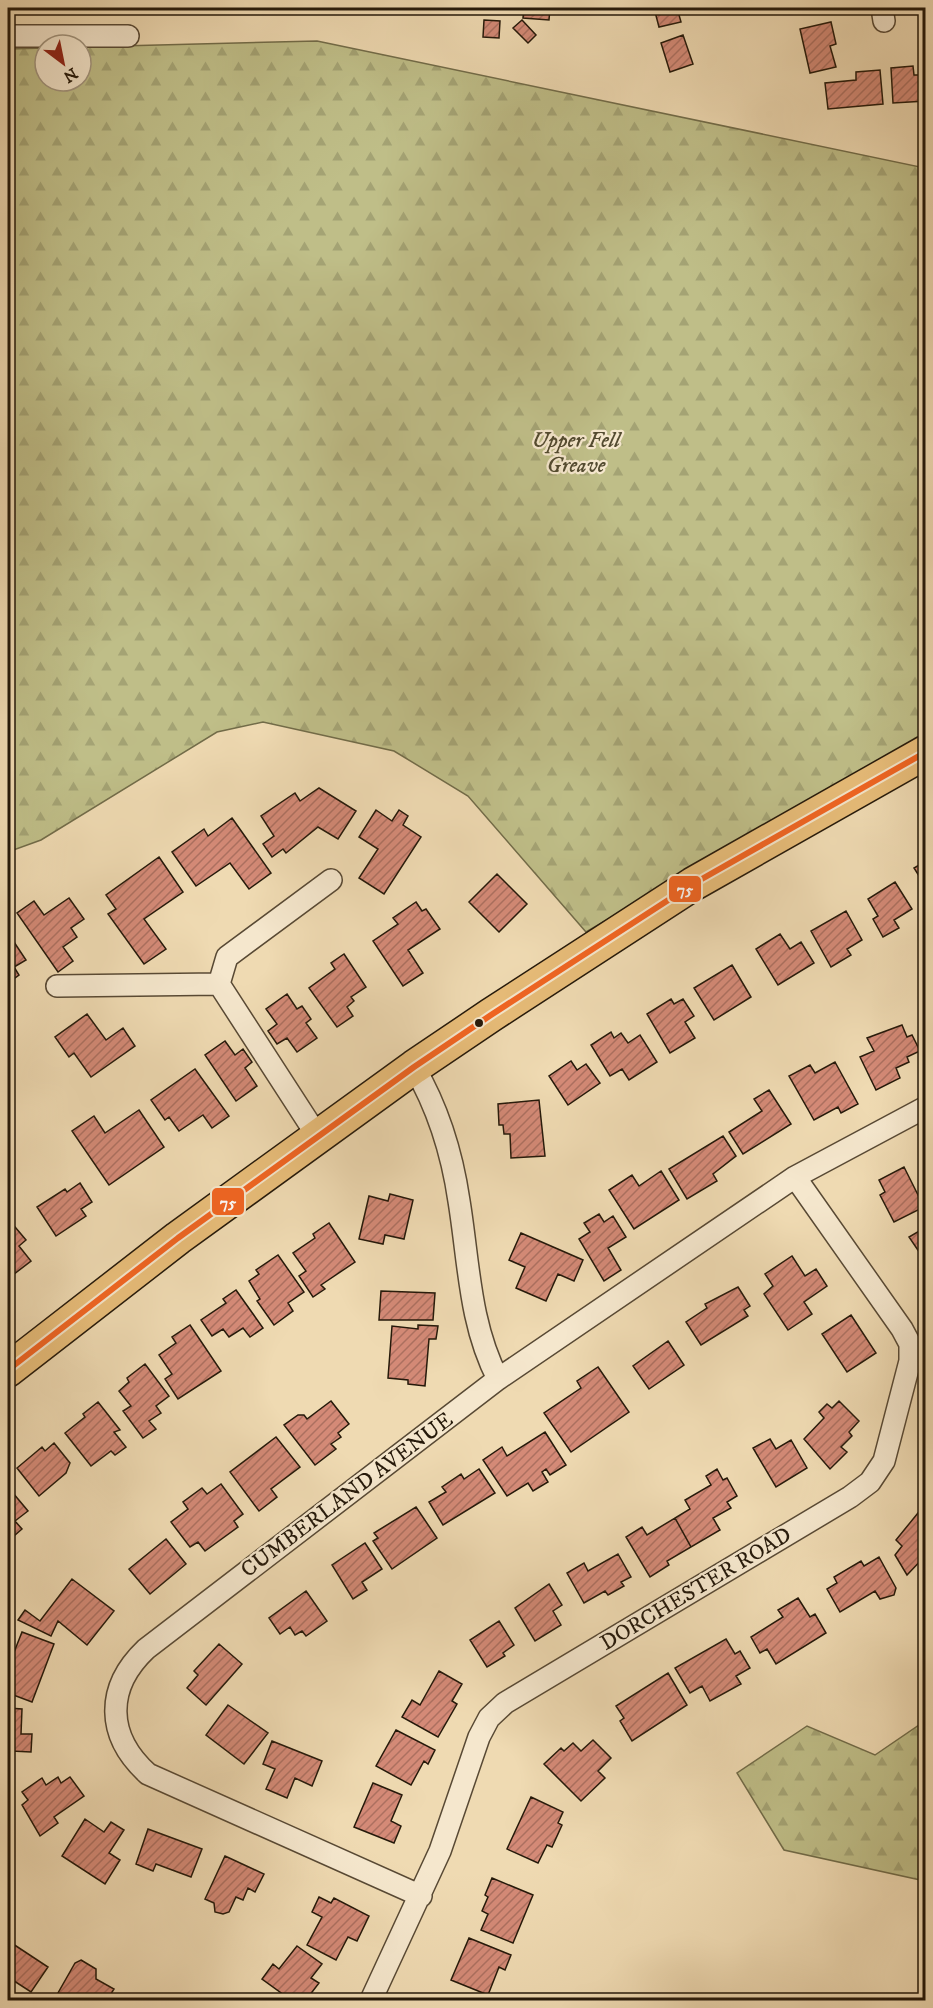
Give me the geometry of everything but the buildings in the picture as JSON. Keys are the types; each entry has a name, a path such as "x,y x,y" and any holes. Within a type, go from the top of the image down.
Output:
{"main road":[{"path":"8,1370 178,1238 414,1067 693,884 924,755"}],"street":[{"path":"8,36 128,36"},
{"path":"318,1137 219,984 227,957 331,880"},
{"path":"57,986 219,984"},
{"path":"414,1067 435,1109 447,1145 459,1199 475,1322 485,1354 498,1379"},
{"name":"CUMBERLAND AVENUE","path":"421,1896 148,1774 135,1763 123,1743 116,1719 116,1703 125,1673 146,1648 498,1379 795,1177 926,1107"},
{"name":"DORCHESTER ROAD","path":"371,2001 421,1896 456,1810 479,1737 489,1718 505,1703 850,1497 870,1482 884,1461 910,1361 910,1344 902,1329 795,1177"}],"green space":[{"name":"Upper Fell Greave","path":"317,41 925,168 925,736 586,932 468,796 394,751 263,722 217,732 41,840 8,852 8,49 33,48 33,93 93,93 93,47"},
{"path":"925,1721 925,1881 784,1850 737,1773 807,1726 875,1755"}],"transit line":[{"name":"75","path":"8,1370 178,1238 414,1067 491,1015 693,884 926,752"}]}
